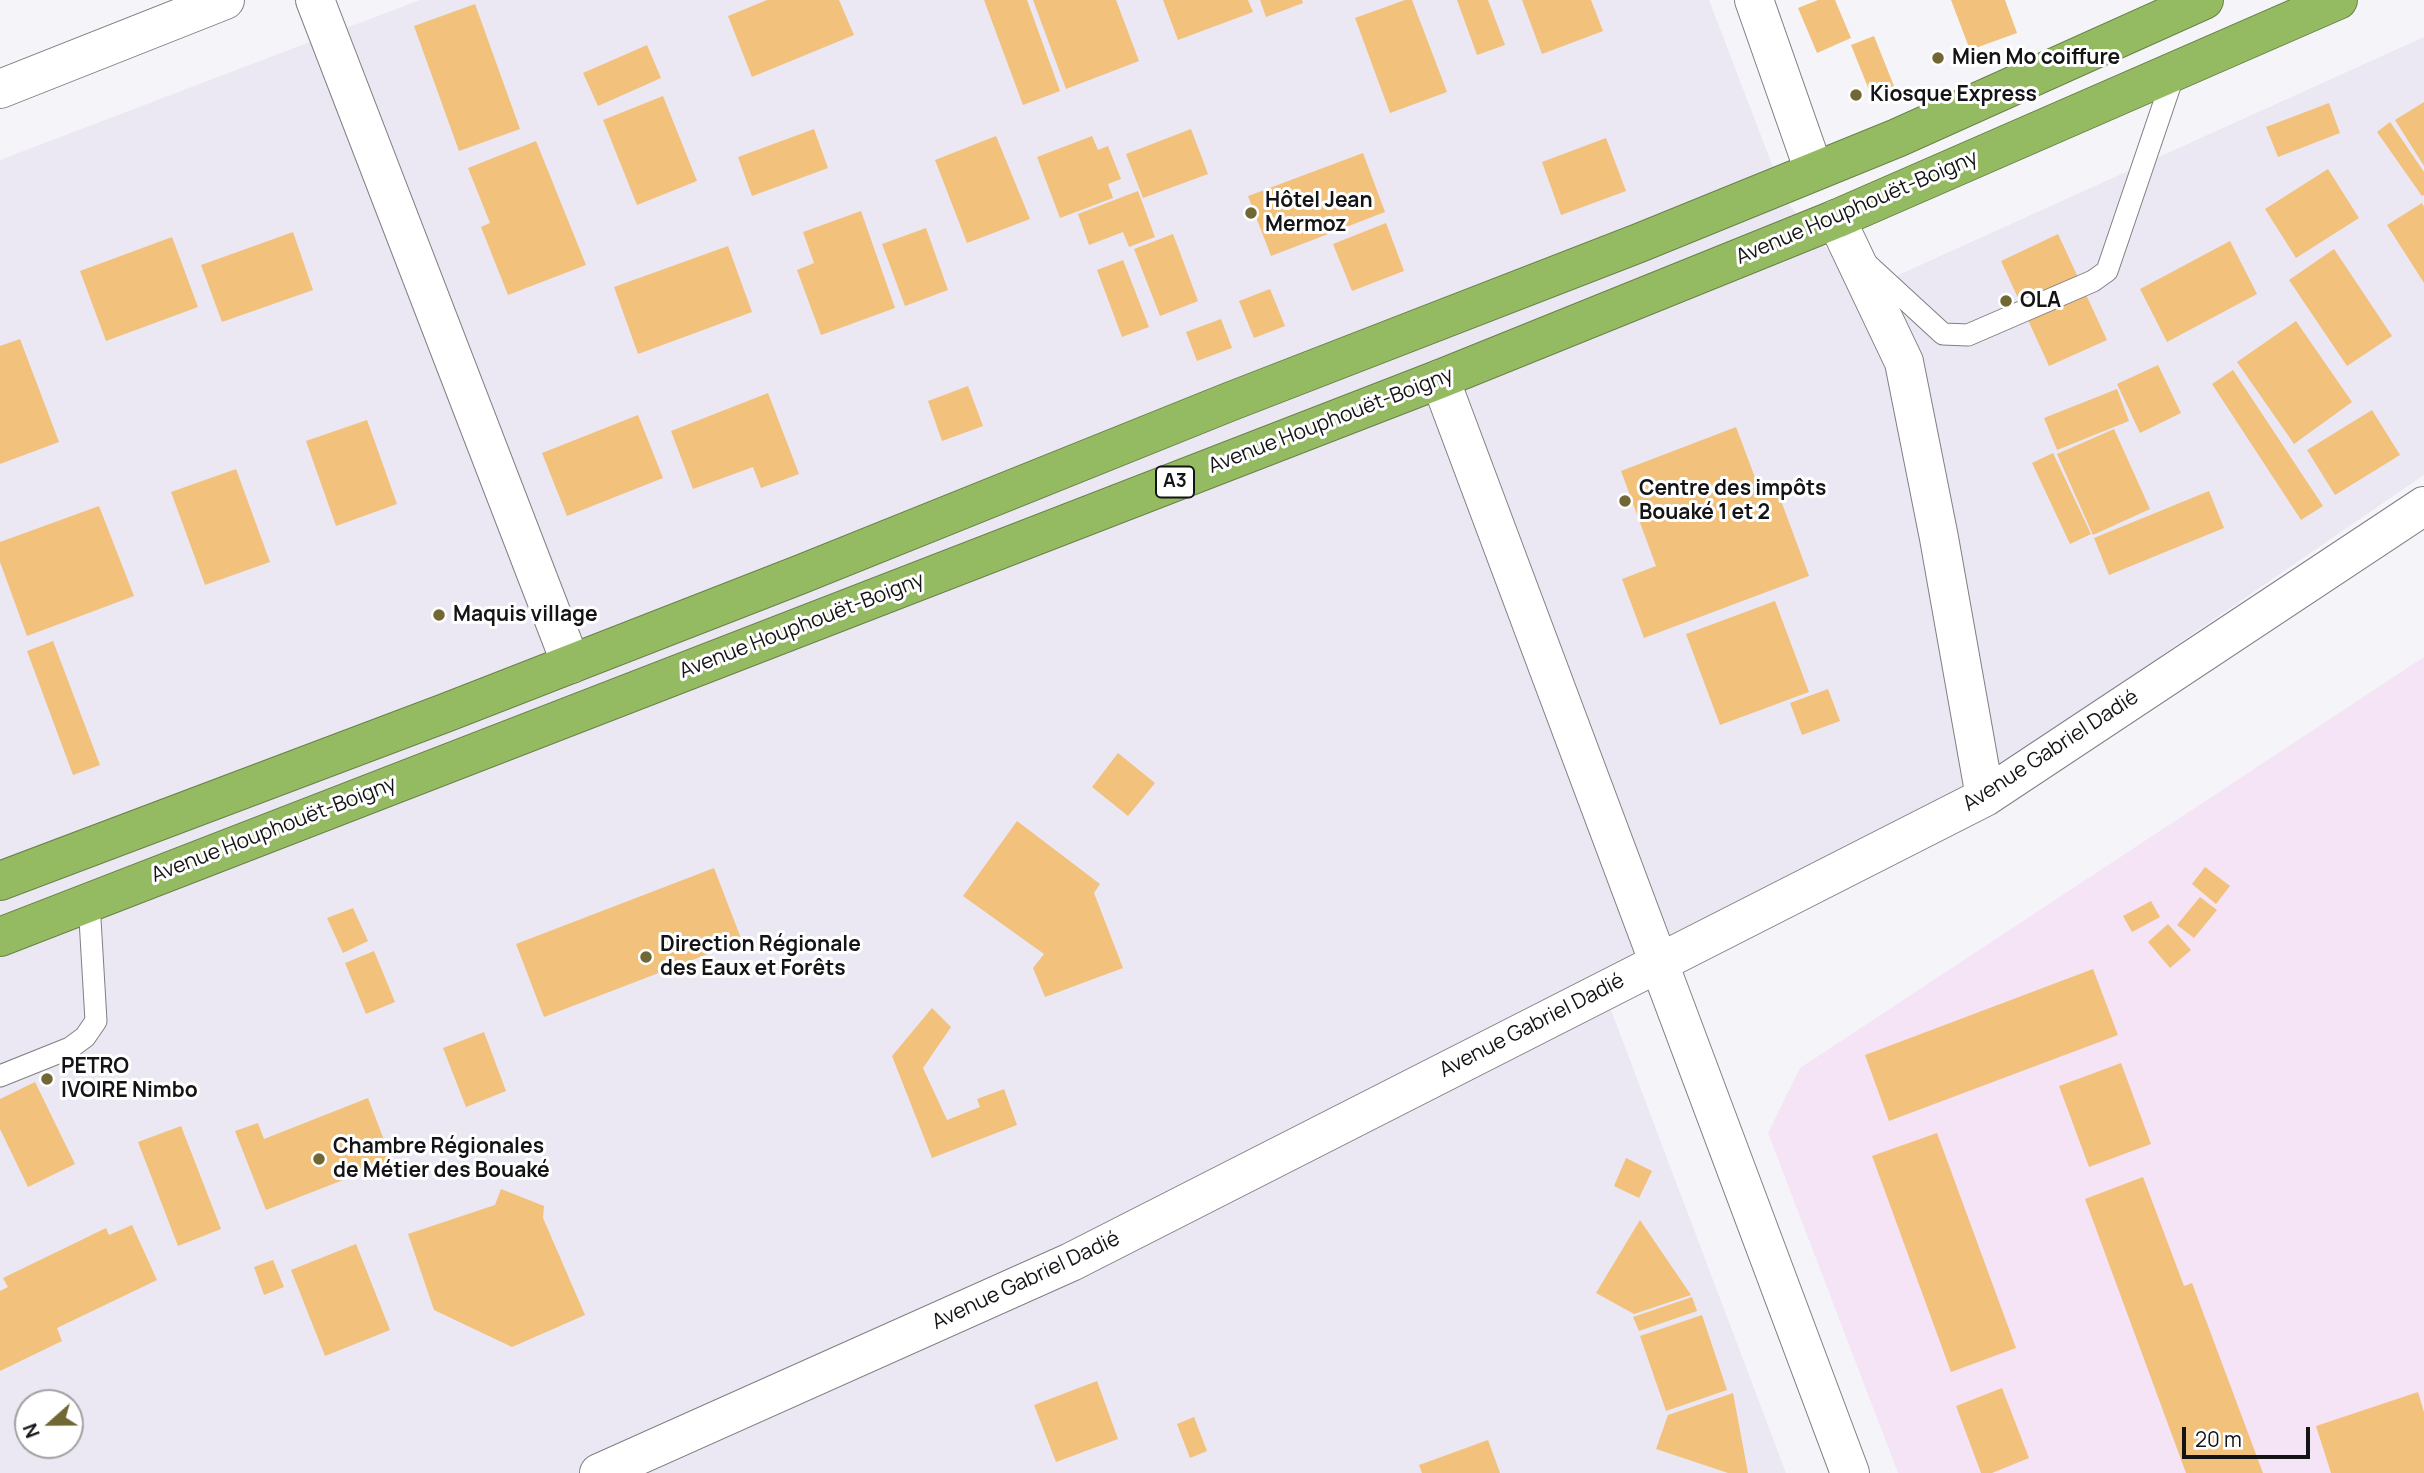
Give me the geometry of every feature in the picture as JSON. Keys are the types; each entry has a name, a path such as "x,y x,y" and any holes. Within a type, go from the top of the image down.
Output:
{"highway":[{"path":"0,881 571,664 1242,397 1639,243 1909,132 2204,0"},
{"name":"Avenue Houphouët-Boigny","path":"0,937 1440,379 1842,233 2175,71 2339,0"}],"street":[{"path":"0,89 225,0"},
{"path":"315,0 571,664"},
{"path":"1754,0 1814,171"},
{"path":"1842,233 1904,362 1940,538 1985,797"},
{"path":"1440,379 1850,1473"},
{"name":"Avenue Gabriel Dadié","path":"599,1473 1072,1262 1985,797 2424,506"}],"lane":[{"path":"1842,233 1943,334 1968,335 2093,281 2107,271 2175,71"},
{"path":"0,1076 70,1048 85,1037 96,1021 89,902"}],"shaded area":[{"path":"420,0 1709,0 1786,201 1863,291 2424,37 2424,475 1929,815 1597,973 1786,1473 0,1473 0,160"},
{"path":"2424,657 2424,1473 1898,1473 1768,1133 1800,1068"}],"building":[{"path":"767,0 839,0 854,35 752,77 728,16"},
{"path":"984,0 1027,0 1060,91 1023,105"},
{"path":"1033,0 1116,0 1139,61 1066,89"},
{"path":"1163,0 1248,0 1253,12 1178,40"},
{"path":"1260,0 1302,0 1303,3 1266,17"},
{"path":"1405,0 1412,0 1447,92 1390,113 1355,18"},
{"path":"1457,0 1488,0 1505,45 1477,55"},
{"path":"1522,0 1591,0 1603,31 1542,54"},
{"path":"1818,0 1835,0 1851,38 1817,53 1798,8"},
{"path":"1951,0 2005,0 2017,33 1970,50"},
{"path":"475,4 520,129 459,151 414,26"},
{"path":"1874,36 1894,86 1871,95 1851,45"},
{"path":"647,45 661,78 598,106 583,73"},
{"path":"663,96 697,181 637,205 603,120"},
{"path":"2424,102 2424,166 2395,120"},
{"path":"2329,103 2340,133 2278,157 2266,127"},
{"path":"2390,122 2424,172 2422,196 2377,132"},
{"path":"814,129 828,168 752,196 738,157"},
{"path":"1191,129 1208,174 1143,198 1126,154"},
{"path":"996,136 1030,219 967,243 935,160"},
{"path":"1092,136 1098,150 1108,146 1121,179 1108,184 1113,198 1060,218 1037,157"},
{"path":"1606,138 1626,191 1561,215 1542,162"},
{"path":"536,141 586,265 508,295 481,227 490,223 468,168"},
{"path":"1363,153 1385,212 1271,256 1248,196"},
{"path":"2328,169 2359,218 2296,258 2265,209"},
{"path":"1138,191 1155,237 1129,247 1123,232 1089,245 1078,214"},
{"path":"2422,203 2424,207 2424,283 2387,225"},
{"path":"861,211 895,308 821,335 797,270 814,263 803,232"},
{"path":"1386,223 1404,271 1352,291 1333,244"},
{"path":"926,228 948,290 905,306 882,244"},
{"path":"293,232 313,290 222,322 201,265"},
{"path":"1173,234 1198,301 1160,316 1134,249"},
{"path":"2058,234 2107,340 2049,366 2001,261"},
{"path":"172,237 198,307 106,341 80,271"},
{"path":"2230,241 2257,294 2167,342 2140,289"},
{"path":"728,246 752,312 638,354 614,287"},
{"path":"2334,249 2392,336 2347,366 2289,280"},
{"path":"1123,260 1149,327 1122,337 1097,270"},
{"path":"1270,289 1285,326 1254,338 1239,301"},
{"path":"1221,319 1232,348 1197,361 1186,332"},
{"path":"2296,321 2352,402 2294,444 2237,362"},
{"path":"20,339 59,442 0,464 0,346"},
{"path":"2158,365 2181,413 2140,433 2117,384"},
{"path":"2233,370 2323,506 2301,520 2212,384"},
{"path":"968,386 983,426 942,441 928,401"},
{"path":"2117,389 2129,421 2057,450 2044,418"},
{"path":"768,393 799,474 761,488 753,467 693,489 671,431"},
{"path":"2372,410 2400,455 2335,495 2307,450"},
{"path":"638,415 663,478 567,516 542,453"},
{"path":"367,420 397,504 336,526 306,441"},
{"path":"1736,427 1762,496 1777,490 1809,576 1644,638 1622,579 1656,566 1621,471"},
{"path":"2114,429 2150,509 2093,535 2057,454"},
{"path":"2053,453 2091,534 2070,544 2032,463"},
{"path":"236,469 270,562 205,585 171,492"},
{"path":"2209,491 2224,528 2109,575 2094,538"},
{"path":"99,506 134,596 27,636 0,562 0,542"},
{"path":"1775,601 1809,692 1720,725 1686,634"},
{"path":"53,641 100,765 73,775 27,651"},
{"path":"1828,689 1840,721 1802,735 1790,703"},
{"path":"1118,753 1155,783 1128,816 1092,787"},
{"path":"1017,821 1100,884 1094,893 1123,968 1045,997 1033,968 1044,954 963,896"},
{"path":"2205,867 2230,886 2216,904 2192,884"},
{"name":"Direction Régionale des Eaux et Forêts","path":"714,868 742,941 544,1017 516,944"},
{"path":"2200,897 2217,910 2194,938 2177,925"},
{"path":"2151,901 2160,917 2132,932 2123,916"},
{"path":"353,908 368,941 343,953 327,918"},
{"path":"2168,924 2191,950 2170,968 2148,942"},
{"path":"374,951 395,1002 366,1014 345,963"},
{"path":"2093,969 2118,1035 1889,1121 1865,1055"},
{"path":"932,1008 951,1027 923,1068 947,1120 980,1107 977,1099 1004,1089 1017,1125 932,1158 892,1056"},
{"path":"484,1032 506,1091 466,1107 443,1048"},
{"path":"2121,1063 2151,1144 2089,1167 2059,1086"},
{"path":"35,1082 75,1164 28,1187 0,1129 0,1099"},
{"path":"368,1098 392,1161 266,1210 235,1131 258,1123 264,1139"},
{"path":"181,1126 221,1229 178,1246 138,1142"},
{"path":"1937,1133 2016,1348 1951,1372 1872,1156"},
{"path":"1626,1158 1652,1171 1639,1198 1614,1186"},
{"path":"2143,1177 2184,1286 2192,1283 2263,1473 2186,1473 2085,1199"},
{"path":"501,1189 544,1206 543,1218 585,1315 512,1347 434,1310 408,1234 495,1205"},
{"path":"1640,1220 1691,1295 1634,1314 1596,1293"},
{"path":"132,1225 157,1280 57,1328 62,1341 0,1371 0,1291 8,1287 3,1278 106,1228 109,1235"},
{"path":"356,1244 390,1330 325,1356 291,1270"},
{"path":"273,1260 284,1287 264,1295 254,1267"},
{"path":"1692,1297 1697,1311 1639,1331 1633,1317"},
{"path":"1702,1315 1727,1390 1666,1411 1640,1336"},
{"path":"1097,1381 1118,1439 1056,1462 1034,1405"},
{"path":"2002,1388 2029,1458 1992,1473 1981,1473 1956,1406"},
{"path":"2418,1392 2424,1412 2424,1473 2331,1473 2316,1426"},
{"path":"1733,1393 1748,1473 1728,1473 1656,1449 1668,1415"},
{"path":"1194,1417 1207,1451 1190,1458 1177,1424"},
{"path":"1488,1440 1500,1473 1422,1473 1419,1465"}],"place":[{"name":"Mien Mo coiffure","path":"1938,58"},
{"name":"Kiosque Express","path":"1856,95"},
{"name":"Hôtel Jean Mermoz","path":"1251,213"},
{"name":"OLA","path":"2006,301"},
{"name":"Centre des impôts Bouaké 1 et 2","path":"1625,501"},
{"name":"Maquis village","path":"439,615"},
{"name":"Direction Régionale des Eaux et Forêts","path":"646,957"},
{"name":"PETRO IVOIRE Nimbo","path":"47,1079"},
{"name":"Chambre Régionales de Métier des Bouaké","path":"319,1159"}]}
